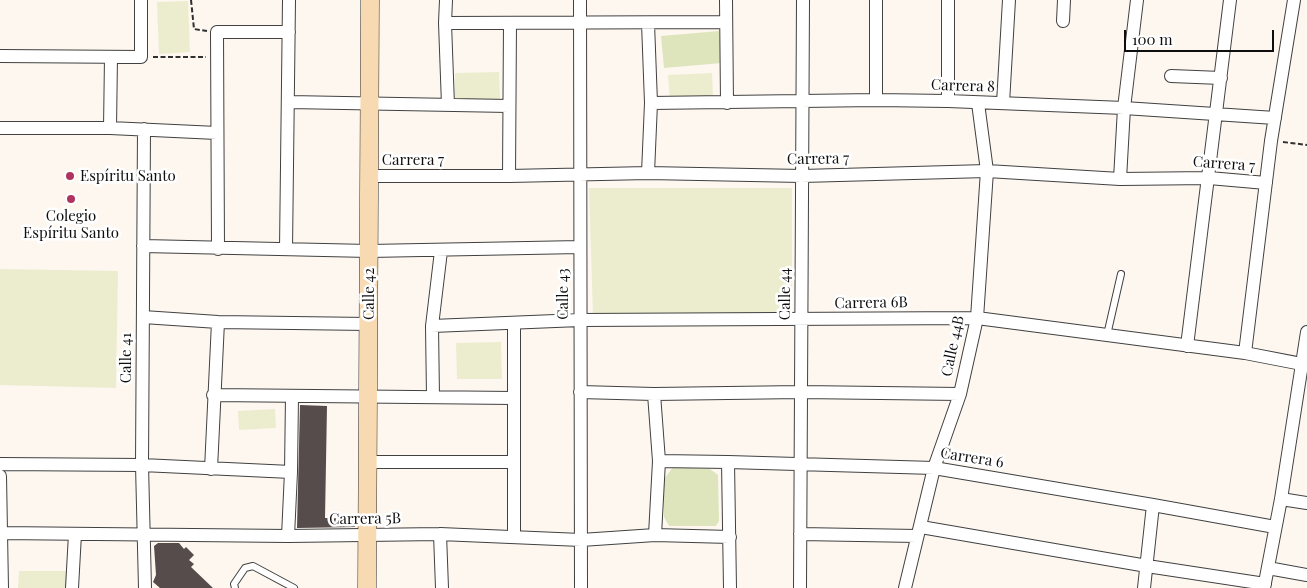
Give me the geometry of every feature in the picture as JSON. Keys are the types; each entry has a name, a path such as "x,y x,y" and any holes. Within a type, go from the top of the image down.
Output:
{"street":[{"path":"0,56 141,57 141,0"},
{"path":"286,249 289,0"},
{"name":"Calle 42","path":"367,588 370,0"},
{"path":"446,0 448,105"},
{"name":"Calle 43","path":"580,0 581,588"},
{"path":"726,0 727,103"},
{"name":"Calle 44","path":"800,588 803,0"},
{"path":"876,0 876,100"},
{"path":"948,0 948,101"},
{"path":"1003,103 1009,0"},
{"path":"1063,21 1064,0"},
{"path":"1120,178 1124,108 1138,0"},
{"path":"1187,346 1230,0"},
{"path":"1245,353 1271,141 1294,0"},
{"path":"445,23 726,22"},
{"path":"509,176 510,23"},
{"path":"648,23 650,103 648,173"},
{"path":"218,249 216,32 289,32"},
{"path":"110,57 110,128"},
{"path":"1171,76 1221,78"},
{"name":"Carrera 8","path":"650,103 948,101 1124,108 1275,118"},
{"path":"289,102 508,106"},
{"name":"Calle 44B","path":"906,588 934,468 960,394 976,318 986,170 978,103"},
{"path":"0,128 110,128 217,133"},
{"name":"Calle 41","path":"144,129 142,465 145,588"},
{"name":"Carrera 7","path":"369,176 509,176 648,173 802,176 986,170 1120,178 1209,178 1266,183"},
{"path":"143,246 369,251 580,247"},
{"path":"433,396 432,326 441,250"},
{"path":"142,317 218,322 368,324"},
{"name":"Carrera 6B","path":"432,326 580,320 976,318 1245,353 1304,365"},
{"path":"211,469 218,322"},
{"path":"514,323 514,537"},
{"path":"800,534 919,532 1147,566 1265,586 1304,365 1307,332"},
{"path":"580,392 654,394 801,392 960,394"},
{"path":"654,394 659,461 655,535"},
{"path":"214,395 514,398"},
{"path":"288,536 292,396"},
{"name":"Carrera 6","path":"659,461 934,468 1153,504 1275,527"},
{"path":"368,462 514,462"},
{"path":"728,462 730,588"},
{"path":"0,464 142,465 291,472"},
{"path":"0,476 2,588"},
{"path":"1281,499 1307,503"},
{"path":"1144,588 1153,504"},
{"name":"Carrera 5B","path":"1,533 288,536 440,534 581,540 655,535 730,537"},
{"path":"72,588 75,534"},
{"path":"440,534 442,588"},
{"path":"1268,568 1307,575"}],"lane":[{"path":"1108,336 1121,274"},
{"path":"235,588 234,584 244,568 253,566 294,588"}],"path":[{"path":"191,0 194,29 216,32"},
{"path":"141,57 217,57"},
{"path":"1271,141 1307,145"}],"green space":[{"path":"188,1 190,52 159,54 157,2"},
{"path":"719,31 722,63 664,68 661,36"},
{"path":"499,72 500,99 455,99 455,73"},
{"path":"712,73 713,98 670,100 668,75"},
{"path":"589,188 792,188 792,321 593,316"},
{"path":"0,269 118,271 116,388 0,385"},
{"path":"501,342 502,379 457,379 456,343"},
{"path":"275,409 276,428 239,430 238,411"},
{"path":"673,467 710,469 718,475 719,521 716,526 669,526 664,517 664,479"},
{"path":"19,571 66,571 66,588 18,588"}],"building":[{"path":"300,405 327,406 325,518 355,519 355,527 297,528"},
{"path":"158,543 179,543 184,549 186,547 194,555 189,560 194,564 191,567 213,588 160,588 153,582 156,575 154,546"}],"place":[{"name":"Espíritu Santo","path":"70,176"},
{"name":"Colegio Espíritu Santo","path":"71,199"}]}
